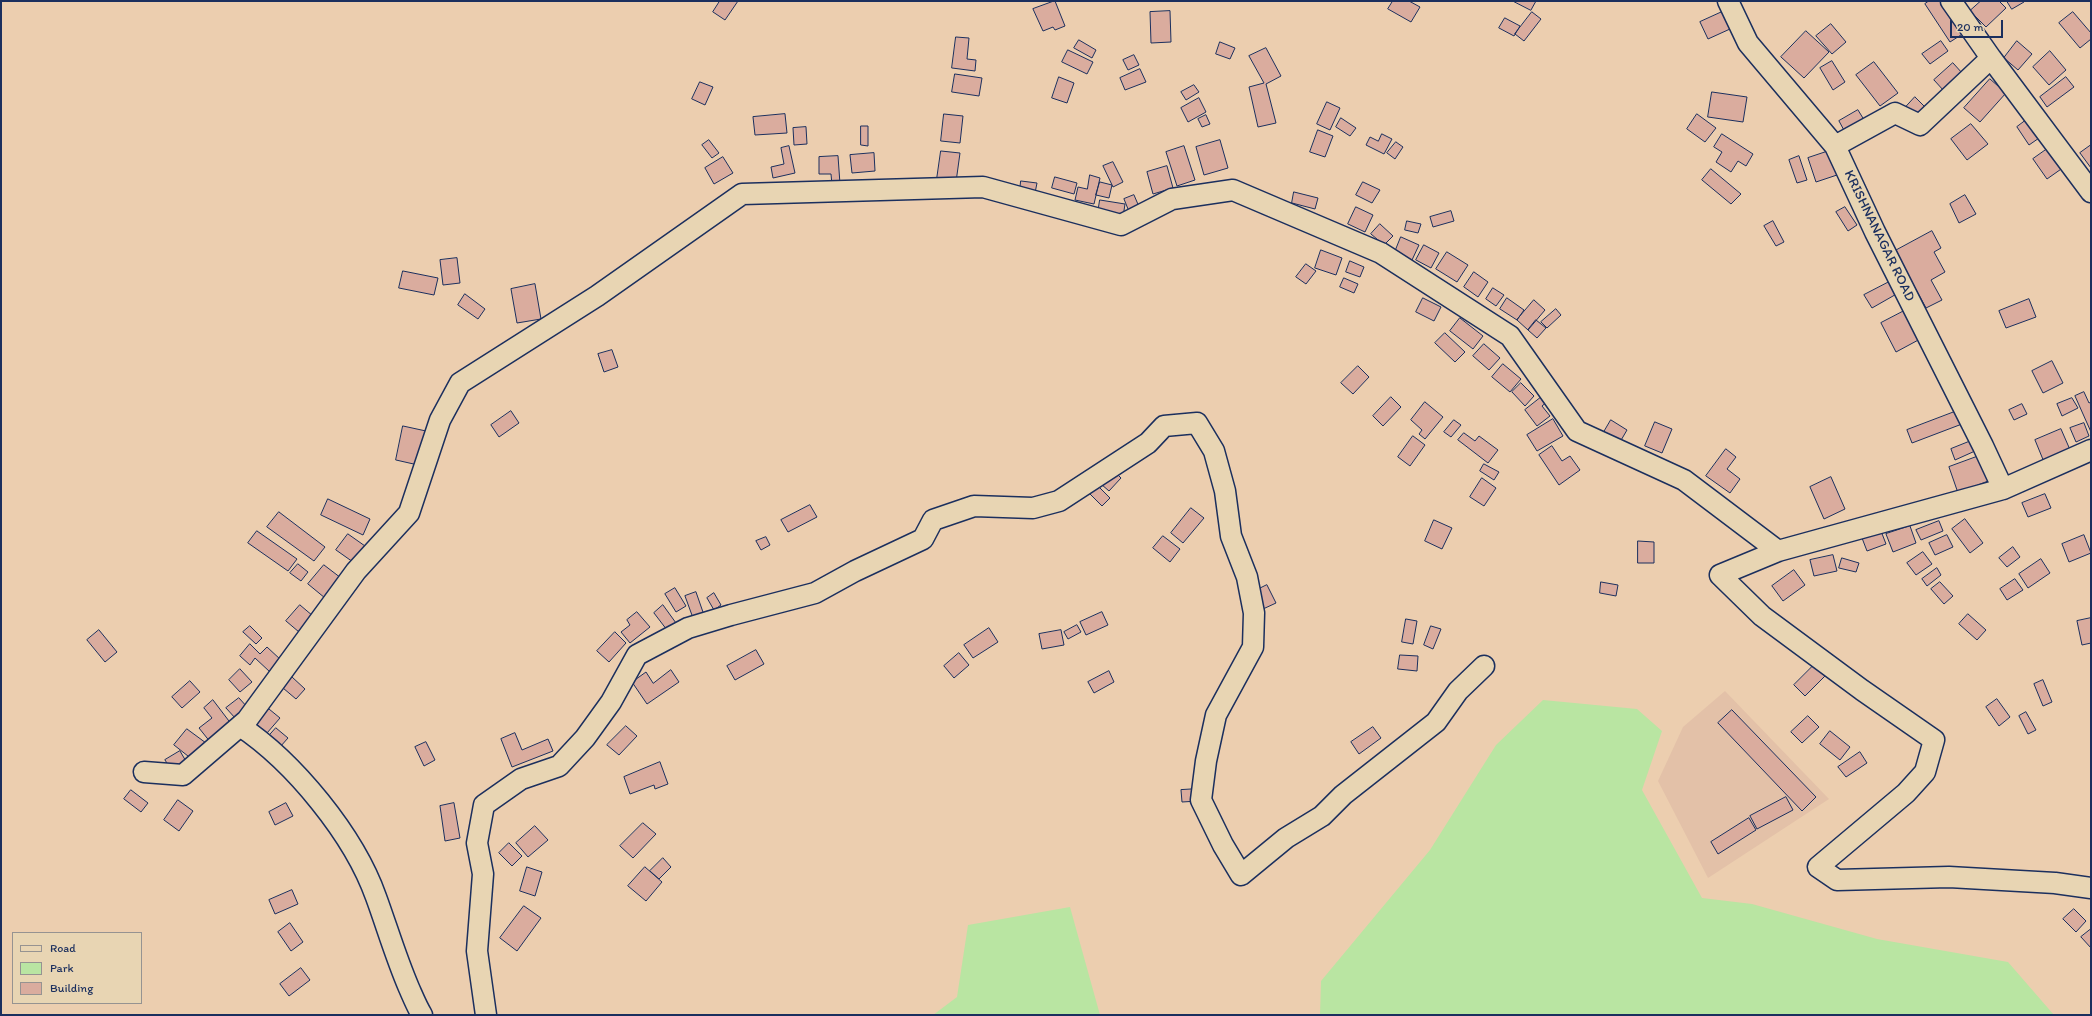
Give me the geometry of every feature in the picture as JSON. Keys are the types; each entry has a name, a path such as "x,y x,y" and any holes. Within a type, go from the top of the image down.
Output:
{"street":[{"name":"KRISHNANAGAR ROAD","path":"1728,1 1748,43 1835,146 1875,232 1983,446 2003,489"},
{"path":"1951,1 1991,58 2091,192"},
{"path":"1835,146 1895,113 1920,125 1991,58"},
{"path":"144,772 183,775 247,720 356,571 409,513 440,420 460,383 597,296 742,194 983,187 1120,225 1172,199 1233,190 1381,253 1510,336 1577,431 1684,480 1778,551"},
{"path":"486,1015 477,951 483,874 477,843 484,805 521,779 559,766 585,738 610,702 637,655 688,628 815,593 855,571 923,539 933,520 951,513 974,506 1033,508 1059,501 1148,443 1164,426 1197,423 1214,451 1225,491 1231,536 1247,577 1254,613 1253,647 1216,714 1206,761 1201,800 1223,846 1241,875 1286,838 1322,816 1343,795 1436,722 1458,691 1484,666"},
{"path":"2091,450 2003,489 1778,551 1720,575 1762,616 1862,690 1934,740 1925,772 1906,793 1818,867 1837,880 1949,877 2055,883 2091,888"},
{"path":"240,726 262,740 296,774 350,842 375,895 396,958 422,1015"},
{"path":"396,958 406,1015"}],"shaded area":[{"path":"1725,691 1829,799 1708,878 1658,781 1683,727"}],"green space":[{"path":"1543,700 1637,709 1662,731 1642,790 1702,898 1752,904 1877,939 2008,962 2054,1015 1320,1015 1321,981 1430,850 1496,745"},
{"path":"1070,907 1100,1015 933,1015 957,997 968,925"}],"building":[{"path":"720,1 738,1 725,20 713,12"},
{"path":"1055,1 1065,26 1055,30 1053,27 1043,31 1033,9"},
{"path":"1393,1 1409,1 1420,7 1411,22 1388,9"},
{"path":"1513,1 1536,1 1531,10"},
{"path":"1929,1 1943,1 1964,33 1950,42 1925,4"},
{"path":"1981,1 1999,1 2006,8 1986,27 1970,11"},
{"path":"2007,1 2023,1 2024,2 2012,9"},
{"path":"1170,11 1171,42 1151,43 1150,12"},
{"path":"1532,12 1541,19 1524,41 1515,34"},
{"path":"1722,12 1730,29 1708,39 1700,22"},
{"path":"2073,12 2091,33 2091,39 2080,48 2059,23"},
{"path":"1505,18 1520,26 1514,36 1499,28"},
{"path":"1831,24 1846,42 1832,54 1816,36"},
{"path":"1806,31 1829,52 1804,78 1781,57"},
{"path":"956,37 969,38 967,59 976,60 975,71 952,68"},
{"path":"1079,40 1096,50 1092,58 1074,48"},
{"path":"1941,41 1948,51 1930,64 1922,54"},
{"path":"2017,41 2032,54 2018,70 2004,58"},
{"path":"1220,42 1235,48 1230,59 1216,54"},
{"path":"1266,48 1281,76 1266,84 1276,123 1258,127 1249,87 1264,83 1249,56"},
{"path":"1068,50 1093,62 1087,74 1062,62"},
{"path":"2050,51 2066,70 2049,85 2033,67"},
{"path":"1134,55 1139,65 1128,70 1123,60"},
{"path":"1832,61 1845,82 1833,90 1820,68"},
{"path":"1874,62 1898,93 1880,106 1856,75"},
{"path":"1953,63 1963,74 1944,91 1934,80"},
{"path":"1140,69 1146,82 1125,90 1120,78"},
{"path":"955,74 982,78 979,96 952,92"},
{"path":"1059,77 1074,83 1067,103 1052,98"},
{"path":"2066,77 2074,87 2047,107 2040,97"},
{"path":"1990,79 2006,93 1980,122 1964,108"},
{"path":"700,82 713,87 705,105 692,99"},
{"path":"1194,85 1199,92 1186,100 1181,92"},
{"path":"1712,92 1747,97 1743,122 1708,117"},
{"path":"1915,97 1930,112 1920,122 1905,108"},
{"path":"1199,98 1206,112 1188,122 1181,108"},
{"path":"1327,102 1340,108 1330,130 1317,124"},
{"path":"1858,110 1866,123 1846,134 1839,121"},
{"path":"785,114 787,133 755,135 753,117"},
{"path":"944,114 963,116 960,143 941,141"},
{"path":"1697,114 1716,128 1705,142 1687,129"},
{"path":"1206,115 1210,124 1202,127 1198,119"},
{"path":"1341,118 1356,128 1350,136 1336,127"},
{"path":"2029,118 2042,136 2029,145 2017,127"},
{"path":"1971,124 1988,144 1967,160 1951,139"},
{"path":"861,126 868,126 868,146 861,145"},
{"path":"806,127 807,144 794,145 793,128"},
{"path":"1318,130 1333,136 1325,157 1310,152"},
{"path":"1382,134 1392,139 1384,154 1366,145 1370,137 1378,141"},
{"path":"1722,134 1753,154 1746,166 1738,161 1731,172 1716,162 1722,152 1714,147"},
{"path":"709,140 719,153 712,158 702,145"},
{"path":"1220,140 1228,168 1204,175 1196,147"},
{"path":"1396,142 1403,147 1395,159 1387,153"},
{"path":"2091,145 2091,168 2080,153"},
{"path":"789,146 795,173 773,178 771,167 784,164 781,148"},
{"path":"1184,146 1195,180 1177,186 1166,152"},
{"path":"2050,147 2064,167 2047,179 2033,159"},
{"path":"941,151 960,153 956,182 937,179"},
{"path":"1829,151 1837,175 1816,182 1808,158"},
{"path":"874,153 875,171 852,173 850,155"},
{"path":"838,156 840,184 832,185 831,174 819,174 819,157"},
{"path":"1799,156 1807,180 1797,183 1789,160"},
{"path":"723,157 733,173 714,184 705,168"},
{"path":"1113,162 1123,182 1113,187 1103,166"},
{"path":"1167,166 1173,188 1153,194 1147,172"},
{"path":"1711,169 1741,194 1731,204 1702,180"},
{"path":"1090,175 1100,178 1094,204 1075,200 1078,187 1087,189"},
{"path":"1055,177 1077,183 1074,194 1052,188"},
{"path":"1021,181 1037,183 1035,193 1020,191"},
{"path":"1100,182 1112,185 1109,198 1096,195"},
{"path":"1363,182 1380,190 1372,203 1356,195"},
{"path":"1294,192 1318,198 1315,209 1292,203"},
{"path":"1134,195 1140,209 1130,214 1124,199"},
{"path":"1965,195 1976,214 1959,223 1950,204"},
{"path":"1100,200 1125,204 1123,217 1098,213"},
{"path":"1356,207 1373,215 1365,232 1348,224"},
{"path":"1845,207 1857,225 1848,231 1836,212"},
{"path":"1451,211 1454,221 1433,227 1430,217"},
{"path":"1407,221 1421,224 1418,233 1405,230"},
{"path":"1773,221 1784,242 1776,246 1764,226"},
{"path":"1380,224 1393,236 1384,245 1371,234"},
{"path":"1932,231 1941,248 1934,252 1945,272 1931,280 1942,300 1926,308 1895,251"},
{"path":"1401,237 1419,245 1412,260 1395,252"},
{"path":"1424,245 1439,253 1431,268 1416,260"},
{"path":"1321,250 1342,258 1336,275 1315,268"},
{"path":"1447,252 1468,265 1457,282 1436,269"},
{"path":"457,258 460,283 443,285 440,260"},
{"path":"1350,261 1364,267 1360,277 1346,272"},
{"path":"1306,264 1316,271 1306,284 1296,277"},
{"path":"403,271 438,278 434,295 399,288"},
{"path":"1474,272 1488,282 1478,297 1464,287"},
{"path":"1344,278 1358,284 1354,293 1340,287"},
{"path":"1893,280 1900,292 1872,308 1864,295"},
{"path":"535,284 541,319 517,323 511,289"},
{"path":"1493,288 1504,295 1496,306 1486,299"},
{"path":"465,294 485,309 478,319 458,305"},
{"path":"1423,298 1441,307 1434,321 1416,312"},
{"path":"1507,298 1524,310 1517,320 1500,309"},
{"path":"2029,299 2036,317 2006,328 1999,311"},
{"path":"1534,300 1545,310 1528,330 1517,320"},
{"path":"1556,309 1561,315 1547,328 1541,322"},
{"path":"1906,310 1922,338 1896,352 1881,323"},
{"path":"1460,318 1483,336 1473,349 1450,331"},
{"path":"1536,320 1546,328 1537,338 1528,330"},
{"path":"1445,333 1465,352 1455,362 1435,343"},
{"path":"1484,344 1500,358 1489,370 1473,356"},
{"path":"612,350 618,367 604,372 598,354"},
{"path":"2052,361 2063,383 2043,393 2032,371"},
{"path":"1503,364 1521,379 1510,392 1492,377"},
{"path":"1358,366 1369,377 1353,394 1341,383"},
{"path":"1521,383 1534,396 1525,406 1512,392"},
{"path":"2084,392 2089,403 2091,402 2091,432 2075,396"},
{"path":"1544,395 1548,401 1542,406 1550,416 1537,426 1525,410"},
{"path":"1391,397 1401,407 1383,426 1373,416"},
{"path":"2072,398 2078,408 2062,416 2057,404"},
{"path":"1425,402 1443,417 1425,439 1419,434 1422,430 1411,420"},
{"path":"2022,404 2027,414 2014,420 2009,410"},
{"path":"511,411 519,423 499,437 491,425"},
{"path":"1957,411 1962,424 1912,443 1907,430"},
{"path":"1553,419 1563,436 1537,451 1527,435"},
{"path":"1454,420 1461,425 1451,437 1444,432"},
{"path":"1611,420 1627,430 1620,442 1604,432"},
{"path":"1655,422 1672,429 1662,453 1645,446"},
{"path":"2084,423 2089,436 2076,442 2070,428"},
{"path":"403,426 426,431 418,465 396,460"},
{"path":"2061,429 2071,452 2044,462 2035,440"},
{"path":"1464,433 1475,441 1479,436 1498,450 1488,463 1458,440"},
{"path":"1413,436 1425,445 1410,466 1398,457"},
{"path":"1971,441 1975,451 1955,460 1951,449"},
{"path":"1552,446 1562,461 1570,456 1580,470 1559,485 1539,455"},
{"path":"1726,449 1736,457 1727,469 1740,479 1730,493 1706,476"},
{"path":"1979,456 1988,481 1958,493 1949,467"},
{"path":"1484,464 1499,472 1494,480 1480,471"},
{"path":"1113,470 1121,478 1109,491 1101,484"},
{"path":"1831,477 1845,509 1824,519 1810,487"},
{"path":"1482,478 1496,488 1484,506 1470,497"},
{"path":"1098,486 1110,498 1102,506 1090,494"},
{"path":"2045,494 2051,508 2028,517 2022,503"},
{"path":"328,499 370,519 363,535 321,515"},
{"path":"810,505 817,517 788,532 781,520"},
{"path":"1191,508 1204,518 1183,543 1171,533"},
{"path":"279,512 325,547 314,561 267,527"},
{"path":"1965,519 1983,543 1970,553 1952,529"},
{"path":"1434,520 1452,528 1442,549 1425,541"},
{"path":"1939,521 1943,531 1921,540 1916,530"},
{"path":"1910,526 1916,543 1893,552 1886,534"},
{"path":"257,531 297,559 288,571 248,543"},
{"path":"1881,531 1886,544 1867,551 1862,538"},
{"path":"348,534 365,546 353,562 336,550"},
{"path":"1947,535 1953,547 1935,555 1929,543"},
{"path":"2084,535 2091,553 2069,562 2062,544"},
{"path":"1163,536 1180,549 1170,562 1153,548"},
{"path":"766,537 770,545 761,550 756,541"},
{"path":"1638,541 1654,542 1654,563 1638,563"},
{"path":"2013,547 2020,557 2007,567 1999,558"},
{"path":"1923,552 1932,564 1916,575 1907,563"},
{"path":"1833,555 1837,571 1814,576 1810,560"},
{"path":"1842,558 1859,563 1856,572 1839,568"},
{"path":"2041,559 2050,573 2028,588 2019,574"},
{"path":"298,564 308,572 301,581 290,573"},
{"path":"324,565 341,578 325,598 308,584"},
{"path":"1937,568 1941,575 1927,586 1922,579"},
{"path":"1794,570 1805,585 1783,601 1772,586"},
{"path":"2015,579 2023,590 2007,600 2000,589"},
{"path":"1601,582 1618,585 1616,596 1600,593"},
{"path":"1940,582 1953,596 1944,604 1931,589"},
{"path":"1267,585 1276,603 1263,609 1255,591"},
{"path":"675,588 686,606 676,612 665,594"},
{"path":"696,592 704,615 693,618 685,596"},
{"path":"714,593 721,605 714,610 707,598"},
{"path":"300,605 313,616 299,632 286,621"},
{"path":"663,605 676,623 667,630 654,613"},
{"path":"637,612 650,627 630,643 621,632 630,625 627,620"},
{"path":"1102,612 1108,625 1086,635 1080,622"},
{"path":"1968,614 1986,630 1977,640 1959,624"},
{"path":"2091,618 2091,643 2082,645 2077,621"},
{"path":"1406,619 1417,621 1413,644 1402,642"},
{"path":"1077,625 1081,632 1068,639 1064,632"},
{"path":"250,626 262,638 256,644 243,632"},
{"path":"1431,626 1441,629 1433,649 1424,645"},
{"path":"989,628 998,642 973,658 964,645"},
{"path":"99,630 117,652 105,662 87,640"},
{"path":"1061,630 1064,645 1042,649 1039,634"},
{"path":"615,632 626,643 609,662 597,651"},
{"path":"250,644 260,654 267,647 281,660 270,672 255,658 250,665 240,656"},
{"path":"756,650 764,664 735,680 727,666"},
{"path":"959,653 969,665 954,678 944,666"},
{"path":"1400,655 1418,656 1417,671 1398,669"},
{"path":"1815,664 1826,675 1805,696 1794,685"},
{"path":"240,669 252,682 240,692 229,680"},
{"path":"671,670 679,682 647,704 632,682 646,672 653,683"},
{"path":"1109,671 1114,682 1094,693 1088,682"},
{"path":"292,677 305,689 296,699 283,688"},
{"path":"2043,680 2052,702 2043,706 2034,684"},
{"path":"190,681 200,692 182,708 172,697"},
{"path":"239,698 248,708 236,719 226,708"},
{"path":"1997,699 2010,717 1999,726 1986,707"},
{"path":"213,700 232,725 211,743 199,728 212,718 204,708"},
{"path":"269,709 280,718 267,733 256,724"},
{"path":"1732,710 1816,797 1802,811 1718,723"},
{"path":"2026,712 2036,730 2028,734 2019,716"},
{"path":"1808,716 1819,727 1802,743 1791,732"},
{"path":"626,726 637,736 619,755 607,745"},
{"path":"1373,727 1381,738 1359,754 1351,742"},
{"path":"276,728 288,738 280,747 268,737"},
{"path":"187,729 206,743 193,760 174,745"},
{"path":"1830,731 1850,747 1840,760 1820,744"},
{"path":"515,733 522,750 548,739 553,751 512,767 501,739"},
{"path":"426,742 435,760 424,766 415,747"},
{"path":"180,751 187,763 172,771 165,760"},
{"path":"1860,752 1867,763 1846,777 1838,767"},
{"path":"660,762 668,784 655,789 654,785 630,794 624,777"},
{"path":"1198,789 1198,801 1182,802 1181,790"},
{"path":"131,790 148,803 141,812 124,799"},
{"path":"1786,797 1793,810 1757,829 1750,816"},
{"path":"178,800 193,811 179,831 164,820"},
{"path":"286,803 293,816 275,825 269,812"},
{"path":"454,803 460,838 445,841 440,806"},
{"path":"1749,818 1756,830 1718,854 1711,842"},
{"path":"643,823 656,834 633,858 620,846"},
{"path":"535,826 548,840 528,857 516,843"},
{"path":"509,843 522,856 512,866 499,853"},
{"path":"663,858 671,867 659,879 650,871"},
{"path":"527,867 542,872 535,896 520,891"},
{"path":"645,867 662,882 646,901 628,886"},
{"path":"292,890 298,904 275,914 269,900"},
{"path":"524,906 541,918 517,951 500,938"},
{"path":"2074,909 2086,921 2076,932 2063,919"},
{"path":"290,923 303,942 291,951 278,932"},
{"path":"2091,929 2091,948 2081,937"},
{"path":"301,968 310,980 289,996 280,984"}]}
